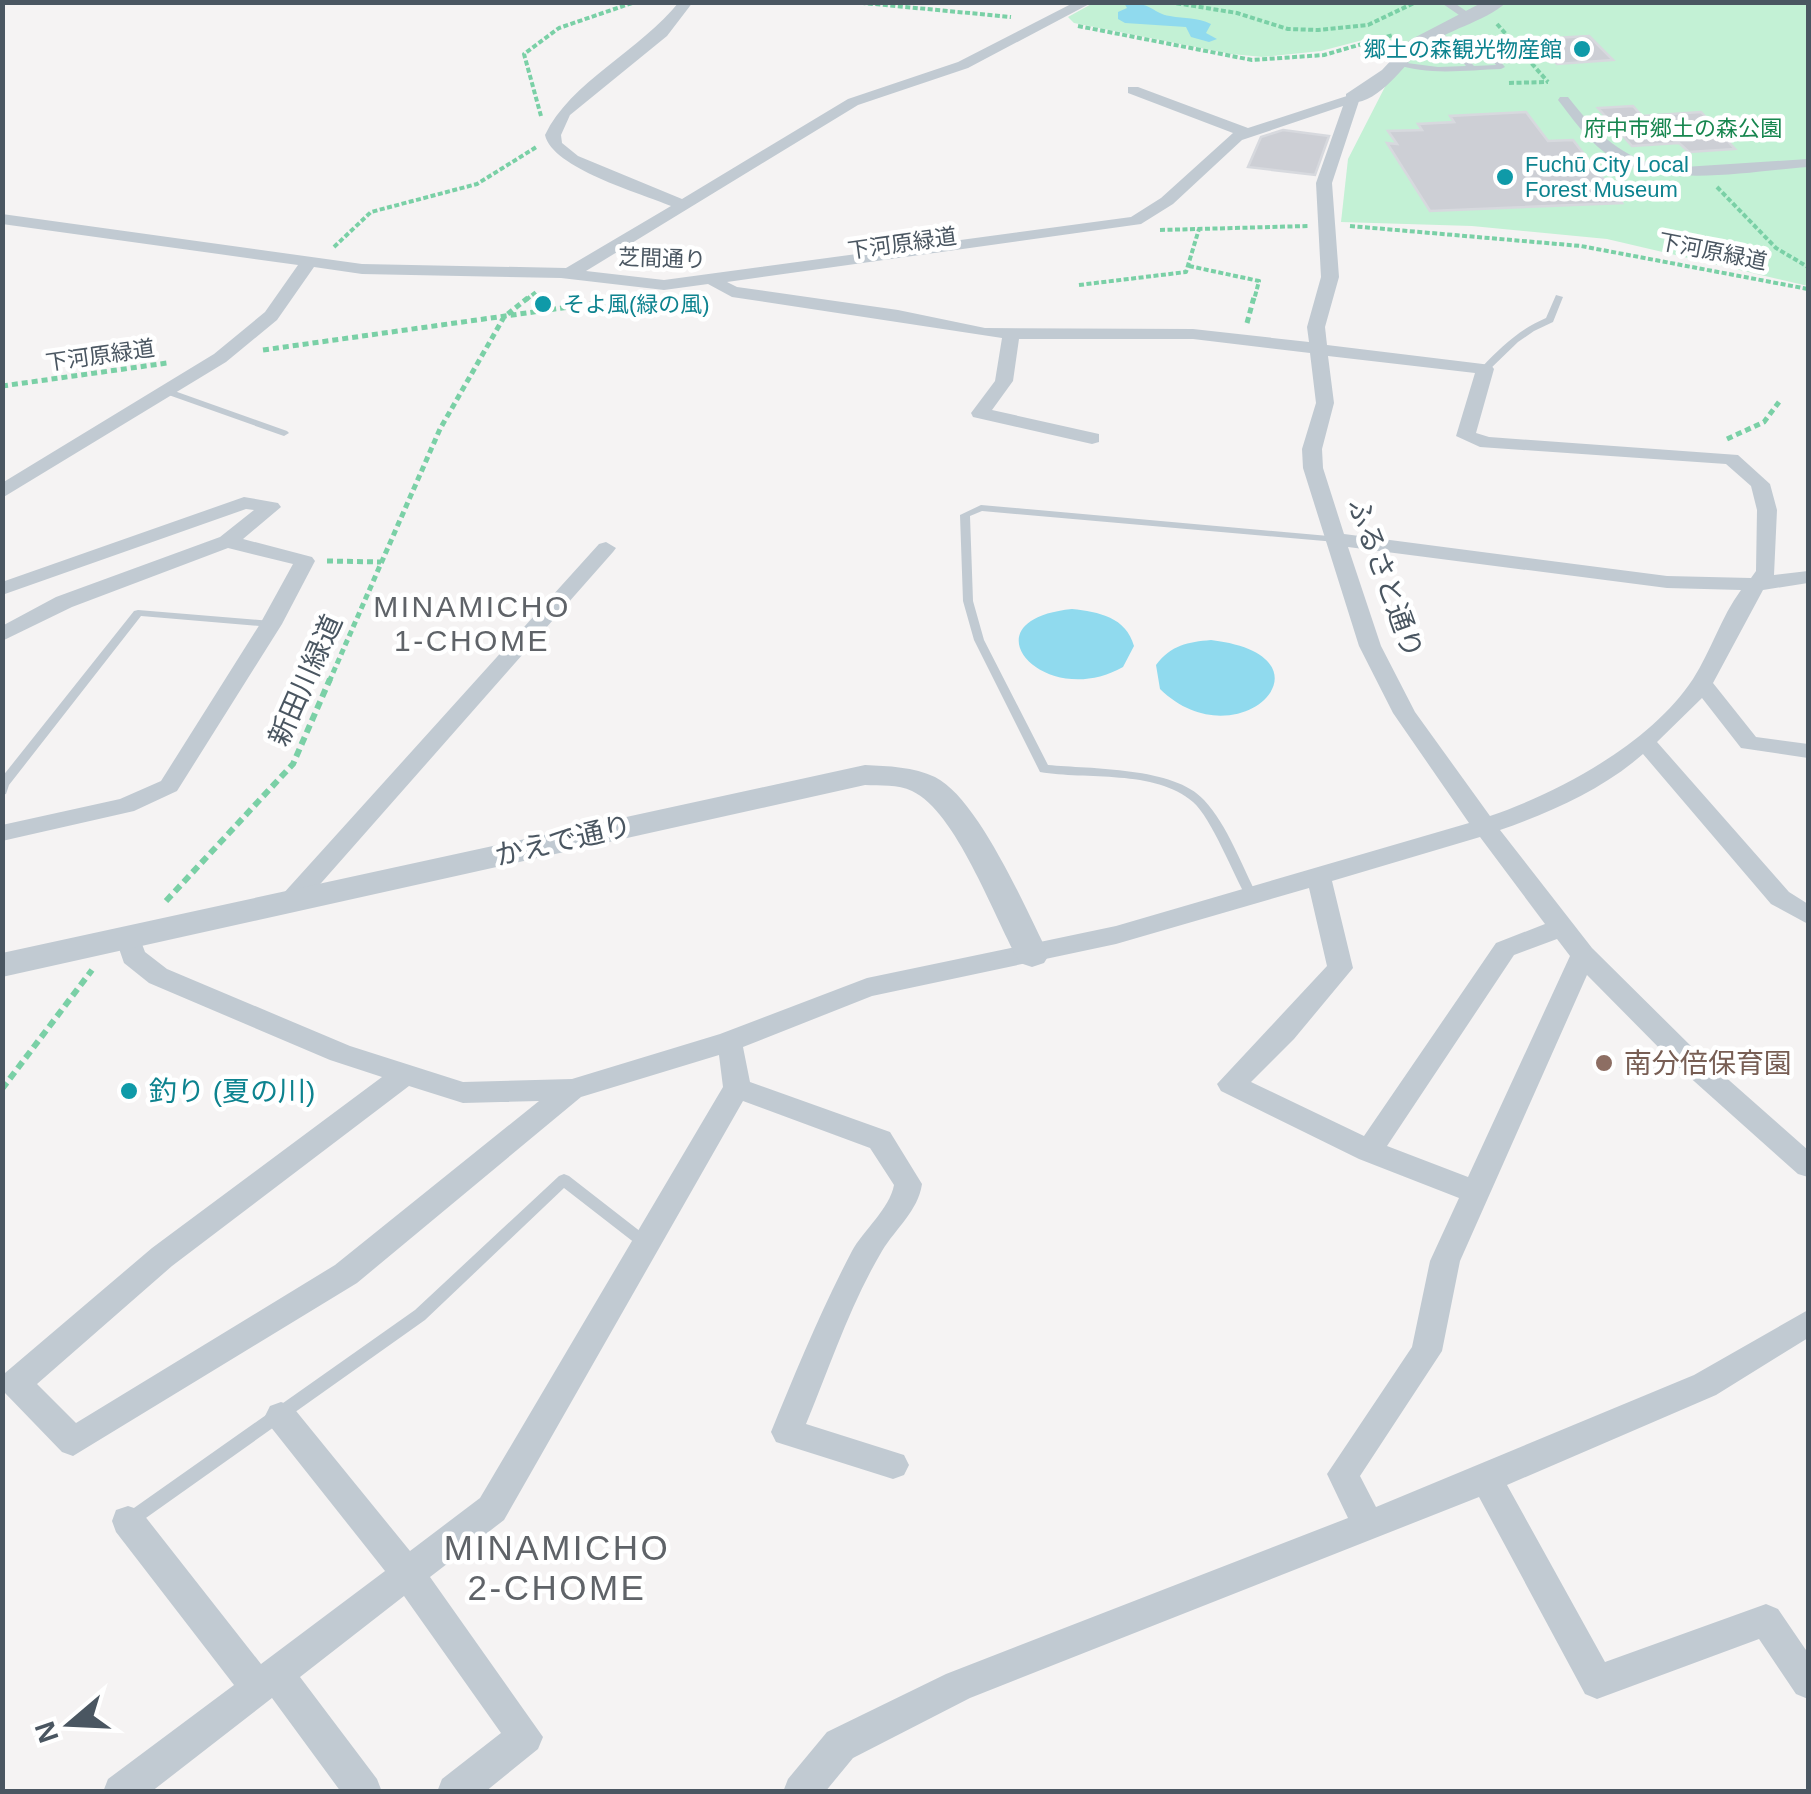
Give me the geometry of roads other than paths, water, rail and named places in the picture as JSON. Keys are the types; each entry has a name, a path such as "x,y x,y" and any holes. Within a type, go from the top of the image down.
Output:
{"street":[{"path":"681,204 572,158 555,144 554,134 563,114 662,34 686,2"},
{"path":"565,273 854,102 963,65 1087,2"},
{"path":"1445,2 1463,12"},
{"path":"711,279 1135,221 1167,202 1237,136 1354,98 1400,64 1416,44 1496,12"},
{"path":"1133,90 1246,133"},
{"name":"ふるさと通り","path":"1354,98 1324,184 1330,277 1316,328 1316,348 1326,402 1312,449 1312,468 1363,628 1396,696 1444,774 1560,928 1686,1058 1808,1166"},
{"path":"1564,100 1610,152 1649,169 1669,172 1808,163"},
{"name":"芝間通り","path":"2,219 392,272 565,273 664,285 711,279 732,292 1011,335 1156,332 1242,338 1485,370"},
{"path":"2,492 224,355 271,316 314,263"},
{"path":"1011,335 1004,381 980,413 1092,438"},
{"path":"128,937 133,956 158,976 340,1054 463,1092 572,1090 728,1042 867,988 1032,955 1320,877 1486,828 1536,809 1612,769 1645,742 1702,683 1746,597 1766,572 1768,510 1760,484 1731,459 1487,443 1466,436 1485,370"},
{"path":"2,589 244,503 271,508 227,541 64,602 2,635"},
{"path":"1336,540 1667,582 1758,584 1808,577"},
{"path":"2,833 126,805 168,786 270,624 305,560 227,541"},
{"path":"291,900 606,548"},
{"path":"1702,683 1750,744 1808,750"},
{"path":"1645,742 1780,898 1808,914"},
{"name":"かえで通り","path":"2,966 865,775 899,776 928,786 951,804 1032,955"},
{"path":"1320,877 1340,968 1285,1032 1231,1084 1369,1150 1476,1192"},
{"path":"1369,1150 1505,949 1560,928"},
{"path":"1367,1523 1343,1474 1428,1351 1444,1261 1583,955"},
{"path":"121,1792 492,1509 737,1088 736,1064 728,1042"},
{"path":"405,1074 162,1257 16,1382 73,1442 346,1274 572,1090"},
{"path":"737,1088 880,1140 908,1184 906,1197 874,1240 838,1307 787,1432 893,1465"},
{"path":"800,1792 840,1746 958,1686 1486,1479 1705,1385 1808,1323"},
{"path":"281,1416 406,1574 525,1738 455,1792"},
{"path":"1486,1479 1597,1682 1766,1620 1808,1682"},
{"path":"128,1521 364,1792"}],"lane":[{"path":"1400,64 1502,67 1476,37 1442,36"},
{"path":"1442,36 1473,69"},
{"path":"1485,370 1503,349 1534,326 1550,320 1559,297"},
{"path":"166,391 284,433"},
{"path":"1251,896 1198,800 1174,786 1135,776 1044,769 979,640 968,601 965,515 981,508 1336,540"},
{"path":"2,790 2,784 138,614 270,624"},
{"path":"128,1521 420,1315 564,1180 646,1244"}],"water":[{"path":"1124,3 1206,22 1211,24 1206,33 1217,39 1209,42 1191,37 1186,27 1125,23 1118,19 1118,12 1127,8"},
{"path":"1072,609 1101,614 1125,628 1134,646 1123,667 1094,678 1066,678 1043,671 1027,659 1019,644 1022,629 1039,616"},
{"path":"1211,640 1250,650 1271,665 1274,683 1265,699 1246,711 1220,716 1190,709 1160,689 1156,665 1162,658 1180,646"}],"place":[{"name":"郷土の森観光物産館","path":"1582,49"},
{"name":"Fuchū City Local Forest Museum","path":"1505,177"},
{"name":"そよ風(緑の風)","path":"543,304"},
{"name":"南分倍保育園","path":"1604,1063"},
{"name":"釣り (夏の川)","path":"129,1091"}],"district":[{"name":"MINAMICHO 1-CHOME","path":"472,624"},
{"name":"MINAMICHO 2-CHOME","path":"557,1568"}],"park label":[{"name":"府中市郷土の森公園","path":"1683,128"}]}
